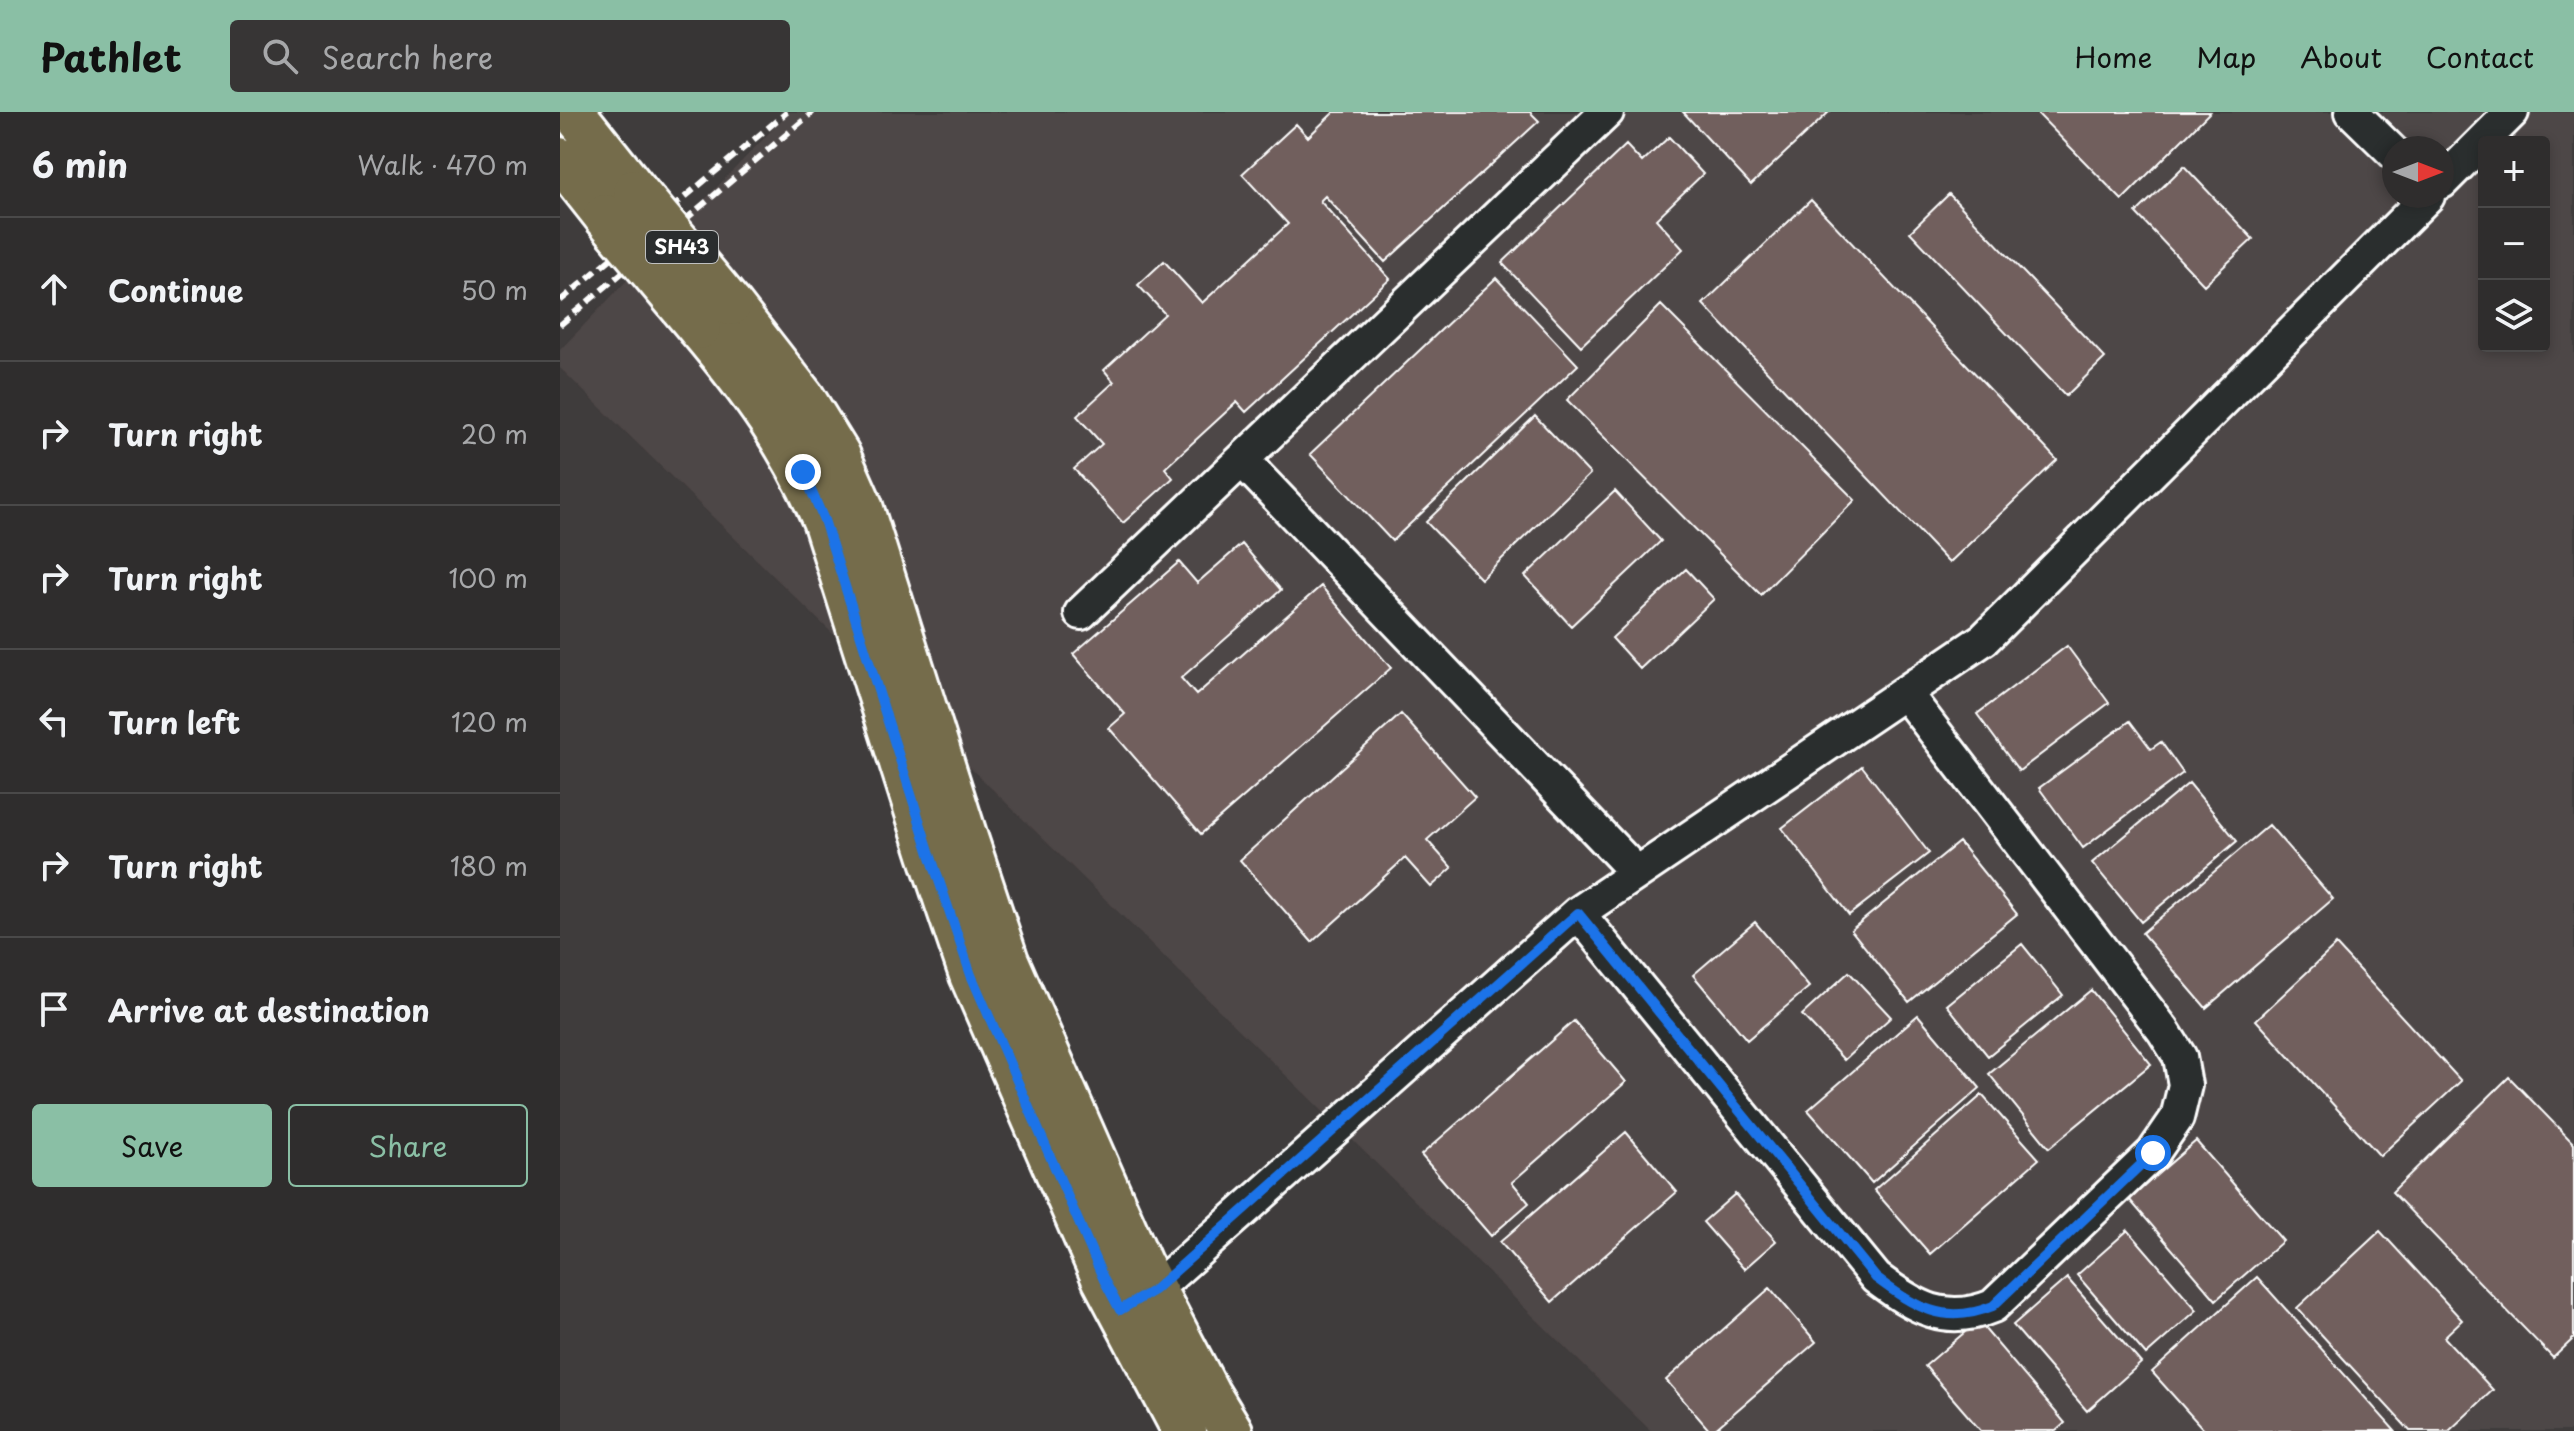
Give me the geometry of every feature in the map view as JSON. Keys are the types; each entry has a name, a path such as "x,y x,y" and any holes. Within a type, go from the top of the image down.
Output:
{"main road":[{"name":"SH43","path":"573,112 620,203 714,316 804,399 838,454 861,506 1007,961 1140,1263 1137,1300 1184,1431"},
{"name":"SH43","path":"560,159 620,203"},
{"name":"SH43","path":"1137,1300 1208,1393 1231,1431"}],"street":[{"path":"1081,613 1607,112"},
{"path":"2352,112 2382,141"},
{"path":"2454,170 2512,112"},
{"path":"1137,1300 1578,913 1984,639 2416,208"},
{"path":"1242,460 1637,873"},
{"path":"1578,913 1876,1278 1907,1301 1942,1315 1972,1315 1993,1306 2153,1153 2177,1118 2185,1085 2180,1057 2163,1030 1905,693"}],"shaded area":[{"path":"789,112 2574,112 2574,1431 1651,1431 560,368 560,350"}],"building":[{"path":"1334,112 1530,112 1539,121 1385,262 1325,196 1320,201 1390,279 1246,412 1237,402 1165,468 1173,478 1123,523 1074,469 1102,444 1077,416 1114,382 1104,370 1165,314 1138,285 1164,261 1202,303 1288,224 1242,174 1296,124 1308,137"},
{"path":"1683,112 1829,112 1751,185"},
{"path":"2036,112 2210,112 2122,200"},
{"path":"1669,137 1703,174 1656,219 1683,249 1581,346 1502,263 1626,145 1642,162"},
{"path":"2184,166 2253,239 2204,285 2136,213"},
{"path":"1949,194 2105,358 2066,396 1910,232"},
{"path":"1811,200 2057,460 1949,563 1703,304"},
{"path":"1496,278 1578,365 1392,541 1310,454"},
{"path":"1661,305 1855,500 1761,595 1567,400"},
{"path":"1535,416 1590,474 1481,579 1426,522"},
{"path":"1615,491 1661,541 1571,626 1525,576"},
{"path":"1242,544 1281,590 1181,678 1196,695 1321,586 1391,668 1201,834 1109,728 1125,714 1073,654 1179,562 1197,583"},
{"path":"1686,569 1714,599 1640,669 1612,638"},
{"path":"2067,646 2109,703 2019,771 1977,714"},
{"path":"1401,714 1475,797 1427,840 1452,868 1431,887 1405,858 1312,942 1240,860"},
{"path":"2130,721 2151,749 2161,742 2183,773 2083,848 2039,788"},
{"path":"1862,766 1929,853 1849,915 1782,828"},
{"path":"2189,783 2237,841 2141,922 2092,863"},
{"path":"2269,825 2333,899 2206,1008 2142,933"},
{"path":"1959,842 2017,914 1909,1002 1851,930"},
{"path":"1755,922 1809,987 1747,1040 1693,975"},
{"path":"2022,944 2063,995 1988,1056 1947,1005"},
{"path":"2336,945 2461,1081 2380,1156 2256,1020"},
{"path":"1849,972 1891,1017 1844,1060 1802,1015"},
{"path":"2091,990 2151,1064 2049,1148 1989,1074"},
{"path":"1918,1015 1980,1088 1872,1183 1808,1110"},
{"path":"1574,1021 1626,1082 1512,1182 1529,1203 1491,1236 1421,1155"},
{"path":"2509,1077 2574,1144 2574,1338 2553,1358 2392,1192"},
{"path":"1982,1095 2039,1159 1930,1254 1874,1190"},
{"path":"1626,1132 1677,1192 1552,1302 1500,1242"},
{"path":"2196,1141 2283,1241 2216,1300 2129,1199"},
{"path":"1735,1194 1776,1241 1744,1269 1703,1222"},
{"path":"2128,1230 2197,1310 2146,1355 2077,1275"},
{"path":"2380,1231 2462,1320 2444,1337 2493,1390 2449,1431 2410,1431 2297,1308"},
{"path":"2257,1277 2395,1431 2205,1431 2152,1372"},
{"path":"2067,1278 2141,1363 2087,1411 2013,1325"},
{"path":"1770,1288 1816,1342 1710,1431 1666,1380"},
{"path":"1978,1321 2065,1423 2056,1431 1981,1431 1925,1366"}],"railway":[{"path":"560,301 787,112"},
{"path":"560,325 813,112"}],"route":[{"path":"803,472 824,520 971,975 1104,1280 1120,1310 1154,1290 1578,913 1876,1278 1907,1301 1942,1315 1972,1315 1993,1306 2153,1153"}]}
